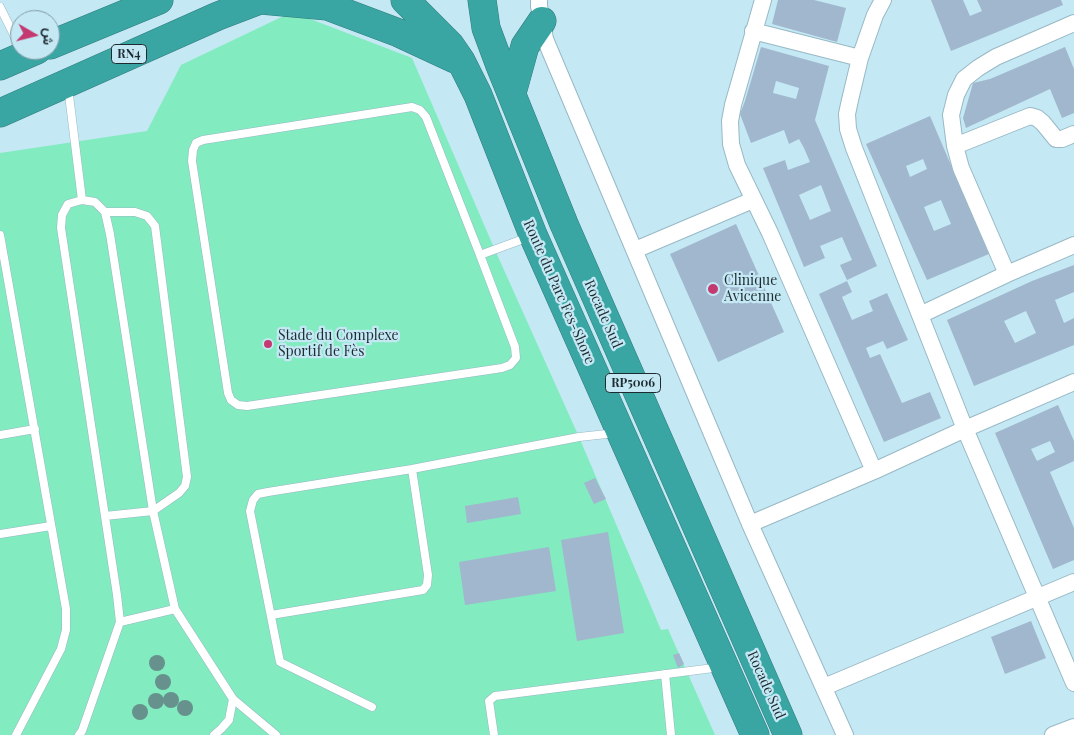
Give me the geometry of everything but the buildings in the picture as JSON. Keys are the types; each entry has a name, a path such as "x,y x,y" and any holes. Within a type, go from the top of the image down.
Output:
{"highway":[{"path":"60,41 159,0"},
{"path":"261,0 327,6 398,33 461,61"},
{"name":"RN4","path":"0,113 218,16 261,0"},
{"name":"Route du Parc Fes-Shore","path":"405,0 450,46 461,61 478,95 534,235 755,735"},
{"name":"Rocade Sud","path":"482,0 486,28 564,224 788,735"},
{"path":"512,93 526,46 540,10"}],"street":[{"path":"763,0 737,85 730,122 731,144 737,165 752,200 774,242 874,471"},
{"path":"883,0 875,15 860,58 847,114 848,129 965,429 1074,684"},
{"path":"540,10 545,38 750,524 845,735"},
{"path":"1007,274 961,168 955,146 951,115 956,95 964,79 996,57 1074,23"},
{"path":"753,31 860,58"},
{"path":"955,146 1030,116 1037,118 1043,123 1056,139 1062,139 1074,134"},
{"path":"635,250 752,200"},
{"path":"920,315 1074,245"},
{"path":"750,524 874,471 965,429 1073,387"},
{"path":"824,687 1074,582"},
{"path":"1053,735 1074,727"}],"lane":[{"path":"0,7 10,30"},
{"path":"68,83 82,200"},
{"path":"412,107 420,110 426,117 480,255 515,347 516,358 510,365 502,368 247,406 238,405 231,400 228,393 194,170 193,150 196,142 412,107"},
{"path":"82,734 120,622 61,228 62,216 68,204 82,200 95,202 104,212 110,234 153,511 175,609 232,699 276,735"},
{"path":"104,212 135,212 147,216 154,226 187,477 185,486 179,493 153,511 105,516"},
{"path":"0,235 66,610 66,630 61,649 16,735"},
{"path":"480,255 534,235"},
{"path":"0,435 35,429"},
{"path":"372,708 280,662 250,511 253,500 258,494 412,469 579,437 621,432"},
{"path":"271,615 423,590 427,585 428,575 412,469"},
{"path":"0,534 51,526"},
{"path":"120,622 175,609"},
{"path":"494,735 489,700 495,696 725,667"},
{"path":"665,674 671,735"},
{"path":"214,735 228,720 232,699"}],"green space":[{"name":"Stade du Complexe Sportif de Fès","path":"292,12 412,58 579,437 661,630 668,629 715,735 0,735 0,153 147,131 181,65"}],"place":[{"name":"Clinique Avicenne","path":"713,289"},
{"name":"Stade du Complexe Sportif de Fès","path":"268,344"}]}
